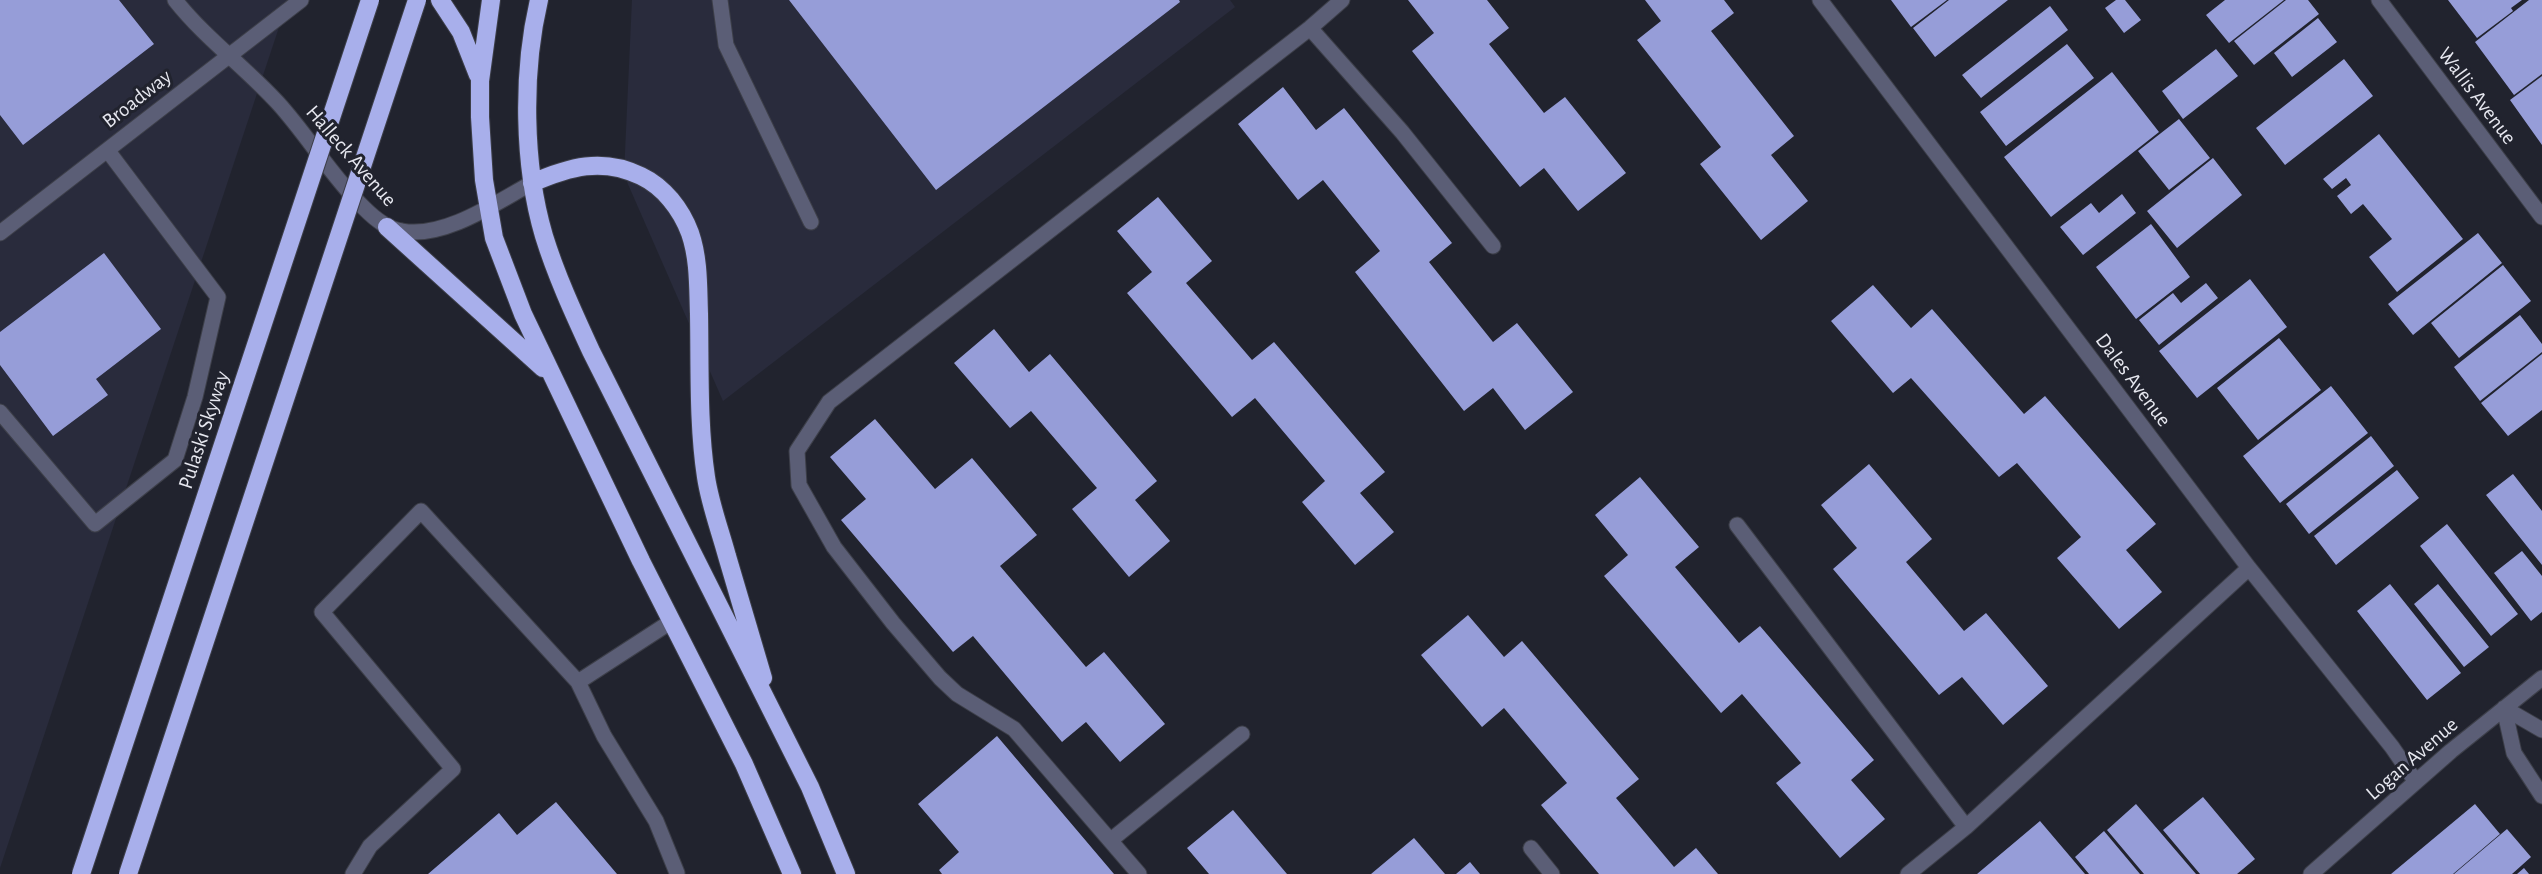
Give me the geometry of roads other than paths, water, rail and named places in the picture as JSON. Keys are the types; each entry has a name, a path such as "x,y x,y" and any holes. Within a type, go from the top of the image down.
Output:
{"highway":[{"name":"Pulaski Skyway","path":"81,874 370,0"},
{"path":"128,874 417,0"},
{"path":"440,0 461,32 480,81"},
{"path":"491,0 480,81 481,148 494,238 507,275 553,378 744,764 792,874"},
{"path":"539,0 531,44 528,80 532,183 544,237 573,313 810,787 846,874"},
{"path":"532,183 563,169 578,167 613,166 630,170 646,178 673,202 690,234 698,273 703,448 706,478 713,509 775,717"},
{"path":"387,227 516,341 553,378"}],"street":[{"name":"Halleck Avenue","path":"175,0 278,103 363,207 387,227 402,231 434,230 488,208 532,183"},
{"name":"Broadway","path":"0,233 301,0"},
{"path":"720,0 726,45 811,222"},
{"path":"1139,874 1014,729 957,694 940,678 893,623 834,547 798,485 797,451 829,402 1310,28 1342,0"},
{"name":"Dales Avenue","path":"1820,0 2249,568 2392,747 2416,782"},
{"name":"Wallis Avenue","path":"2379,0 2542,217"},
{"path":"1310,28 1402,132 1493,246"},
{"path":"0,411 95,524 175,460 195,397 218,297 108,151"},
{"path":"353,874 370,846 453,769 322,612 421,511 578,682 609,744 656,821 677,873"},
{"path":"1737,525 1966,827"},
{"path":"1908,874 1966,827 2249,568"},
{"path":"578,682 672,621"},
{"name":"Logan Avenue","path":"2311,874 2416,782 2542,678"},
{"path":"2504,708 2542,730"},
{"path":"2504,708 2514,753 2542,796"},
{"path":"1111,840 1242,735"},
{"path":"1531,848 1552,874"}]}
